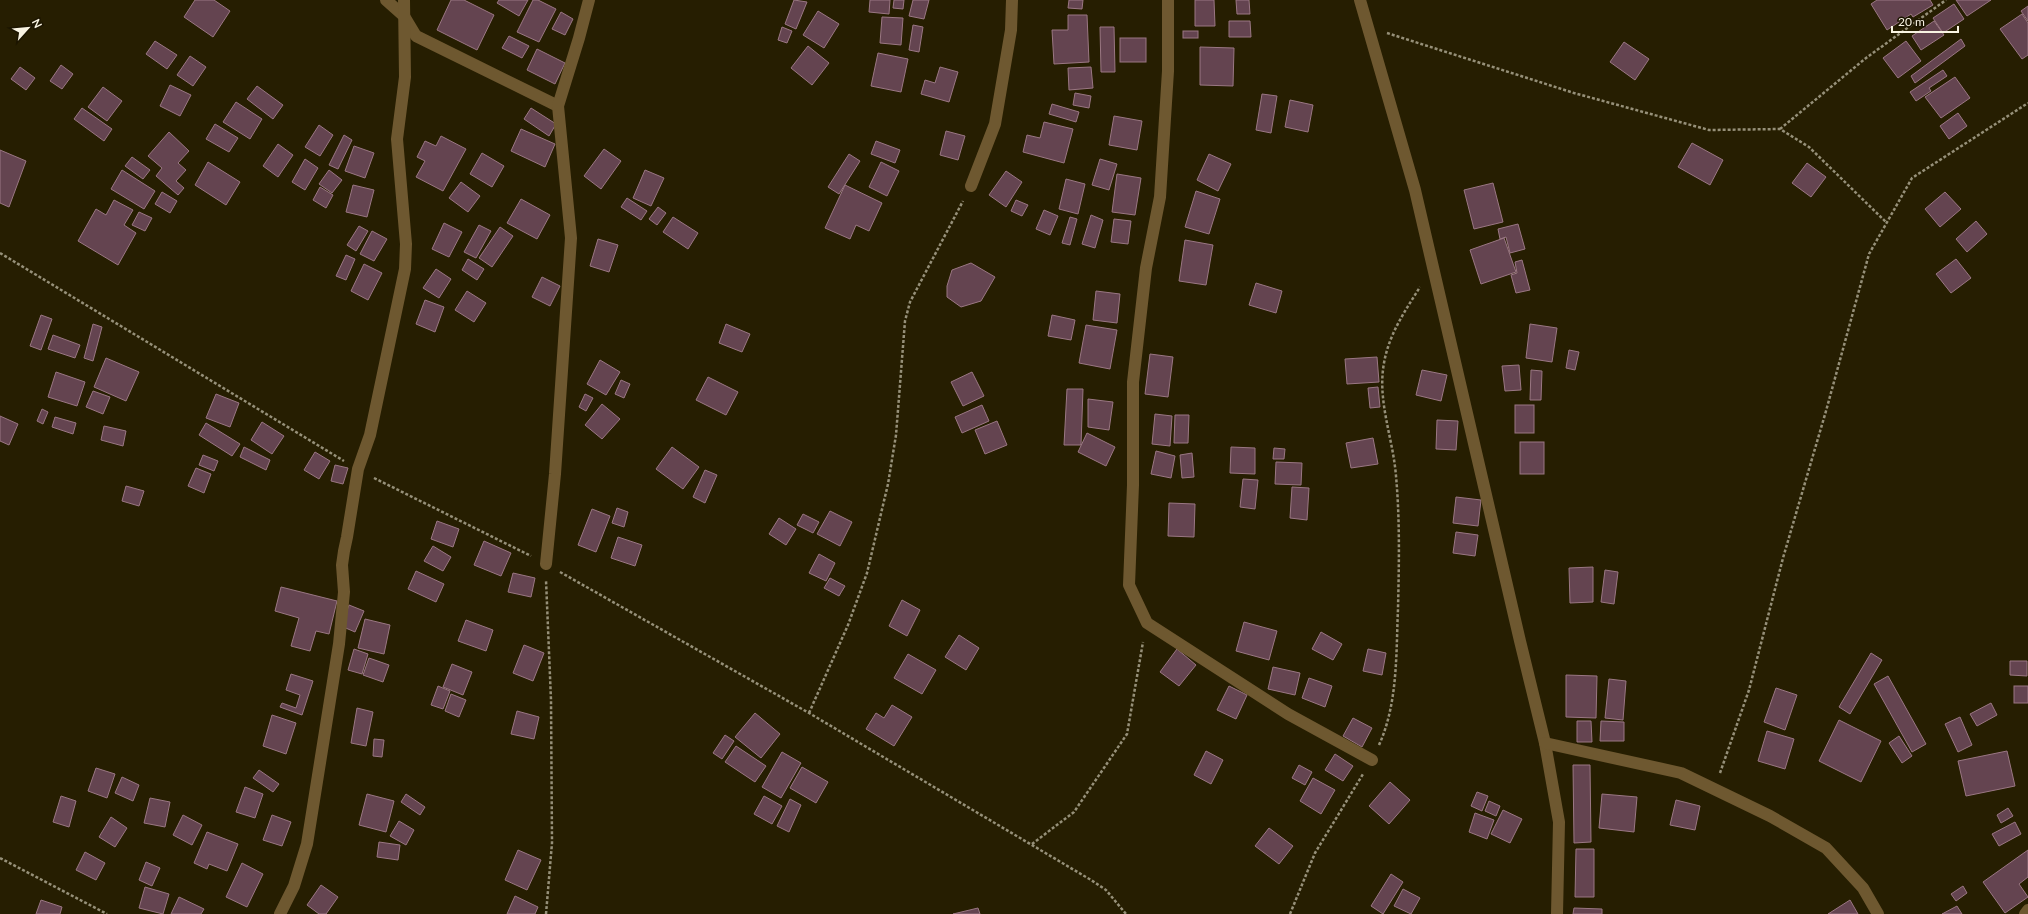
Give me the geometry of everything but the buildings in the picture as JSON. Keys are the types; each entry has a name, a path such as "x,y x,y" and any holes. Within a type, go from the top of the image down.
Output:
{"street":[{"path":"386,0 404,16 416,36 558,106"},
{"path":"280,914 294,886 307,844 339,644 344,592 343,558 358,470 370,435 406,269 406,244 397,139 405,77 404,0"},
{"path":"546,564 555,474 571,238 558,106 589,0"},
{"path":"971,186 995,124 1011,30 1012,0"},
{"path":"1168,0 1168,71 1160,197 1146,268 1133,382 1133,485 1129,585 1147,623 1288,714 1372,760"},
{"path":"1360,0 1415,190 1520,641 1546,743 1559,822 1557,914"},
{"path":"1546,743 1681,773 1770,816 1826,848 1864,888 1878,914"},
{"path":"2025,914 2028,910"}],"path":[{"path":"1780,129 1866,58 1946,0"},
{"path":"1368,27 1574,93 1709,130 1780,129 1809,147 1887,223"},
{"path":"1714,789 1749,690 1783,558 1826,411 1869,254 1912,178 2028,103"},
{"path":"810,713 848,625 867,573 888,484 896,435 905,321 910,302 971,186"},
{"path":"0,253 358,470 546,564 810,713 1032,844 1106,890 1126,914"},
{"path":"1290,914 1315,853 1372,760 1386,728 1392,701 1396,654 1398,518 1396,475 1381,395 1384,363 1392,334 1433,266"},
{"path":"546,564 551,700 552,843 546,914"},
{"path":"1032,844 1074,812 1126,734 1147,623"},
{"path":"0,858 107,914"}]}
